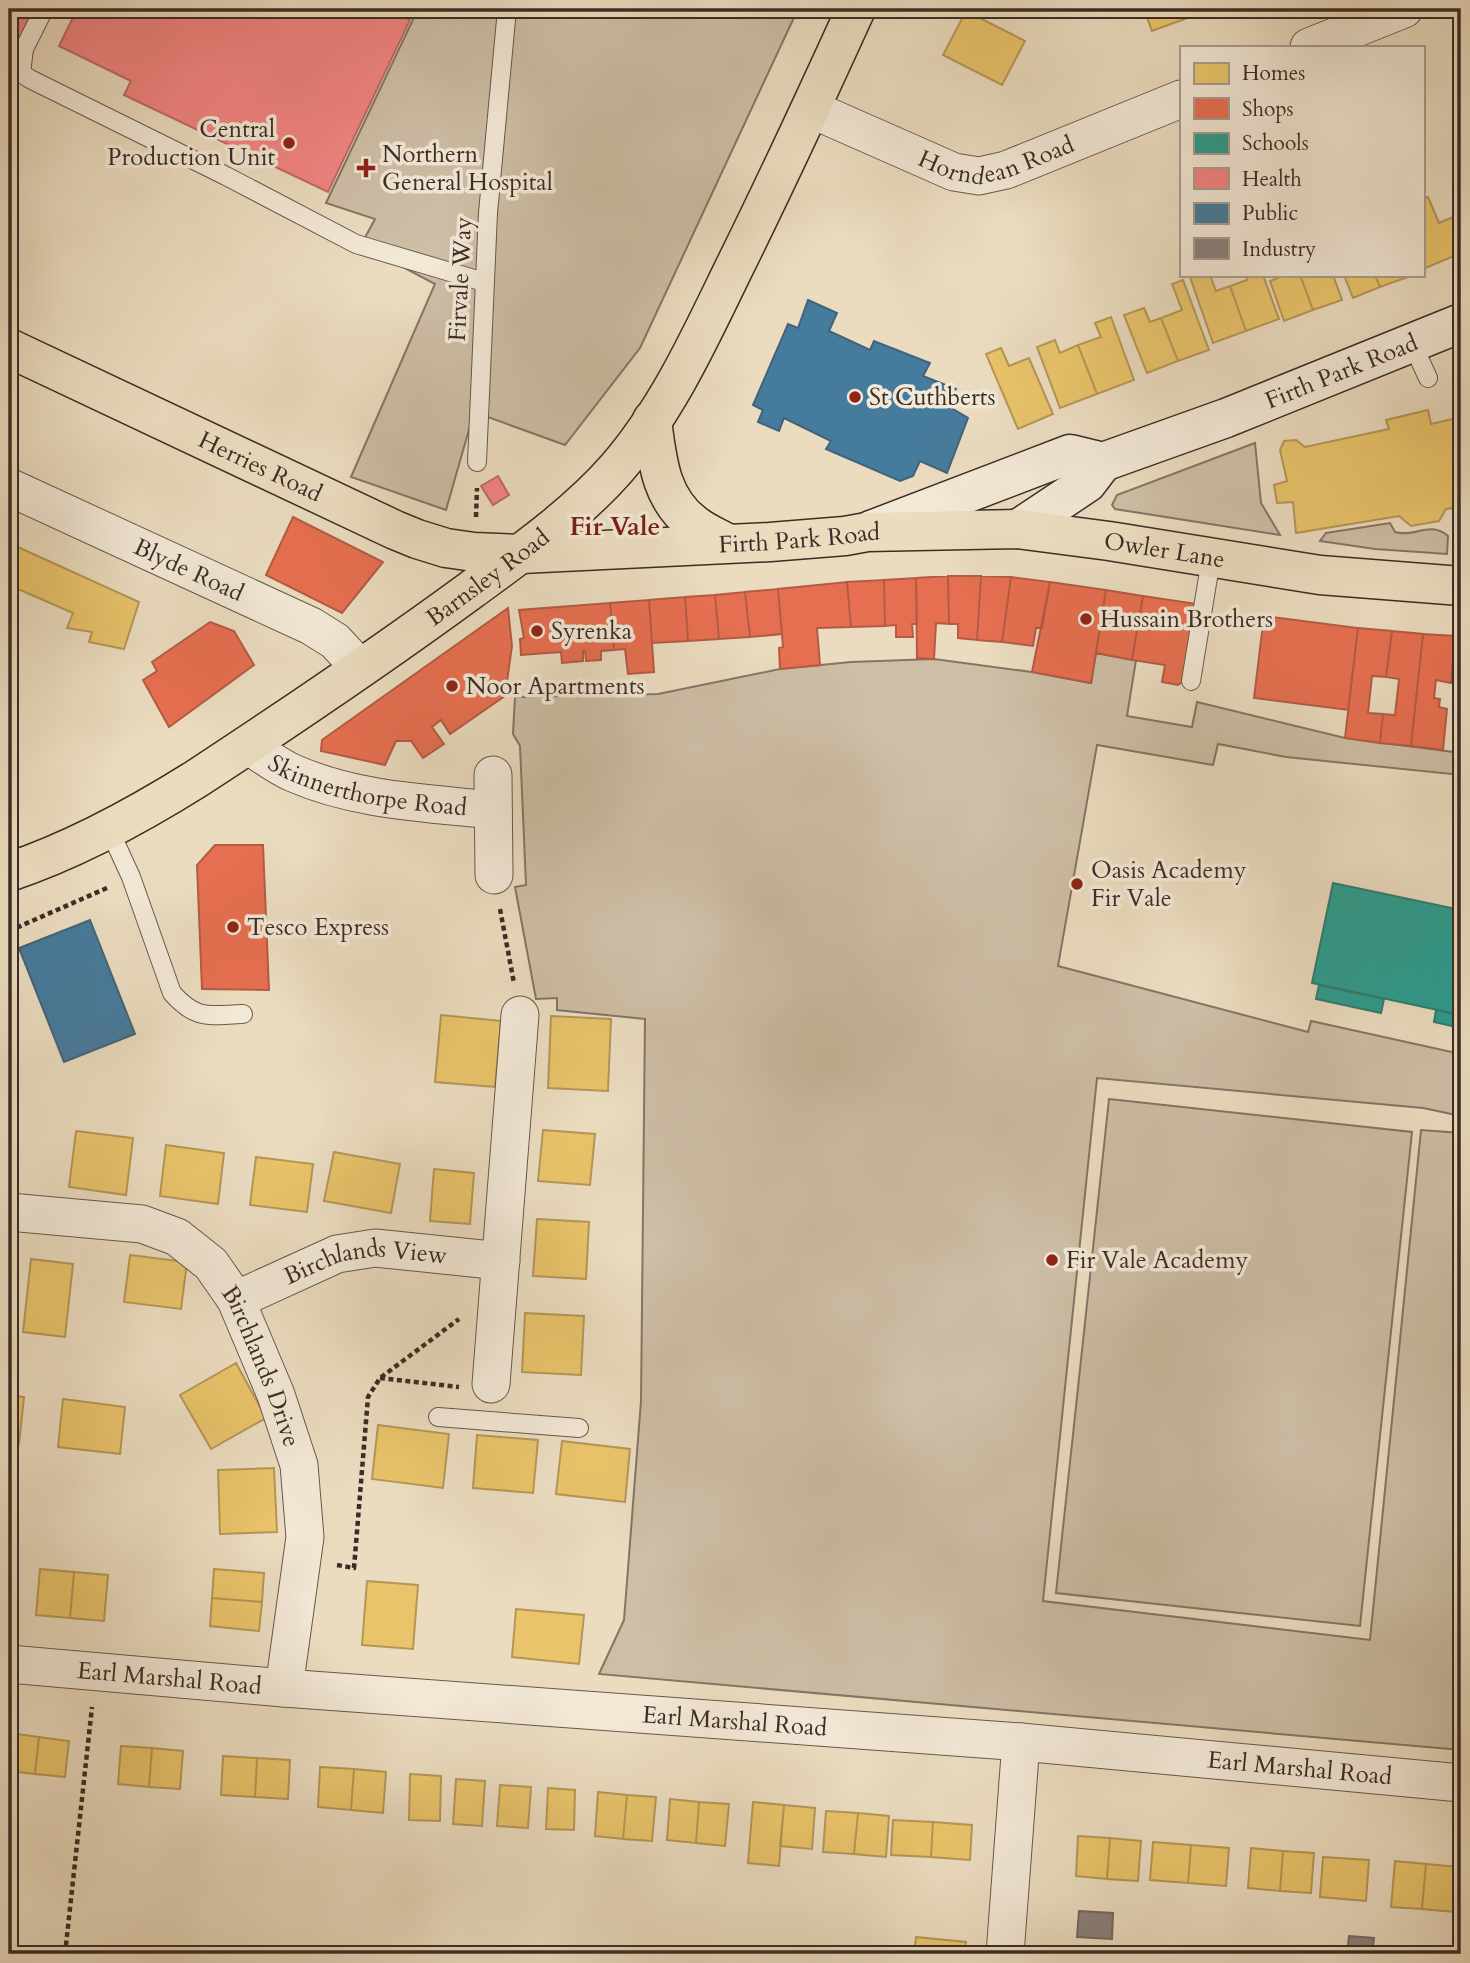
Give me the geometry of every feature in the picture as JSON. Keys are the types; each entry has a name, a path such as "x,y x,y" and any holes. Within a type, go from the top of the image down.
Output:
{"main road":[{"name":"Barnsley Road","path":"9,872 50,859 158,803 247,745 521,554 608,478 652,420 684,370 856,9"},
{"name":"Firth Park Road","path":"521,554 832,537 867,532 1070,454 1102,462 1226,418 1461,323"},
{"name":"Herries Road","path":"9,348 417,539 446,548 521,554"},
{"path":"652,420 657,462 670,496 680,511 694,524 727,543"},
{"name":"Firth Park Road","path":"1018,529 1087,483 1102,462"},
{"name":"Owler Lane","path":"867,532 1018,529 1320,575 1461,586"}],"street":[{"path":"1312,46 1404,9"},
{"name":"Horndean Road","path":"811,108 954,172 979,176 1006,170 1180,99"},
{"name":"Blyde Road","path":"9,487 312,626 335,641 360,668"},
{"name":"Skinnerthorpe Road","path":"247,745 291,772 338,790 385,800 493,793 494,876"},
{"path":"491,1387 520,1015"},
{"name":"Birchlands Drive","path":"9,1212 142,1224 177,1237 211,1264 236,1300 276,1395 299,1465 305,1537 284,1688"},
{"name":"Birchlands View","path":"236,1300 337,1254 375,1248 500,1275"},
{"name":"Earl Marshal Road","path":"9,1664 284,1688 1021,1742 1461,1783"},
{"path":"1005,1954 1021,1742"}],"lane":[{"path":"44,9 24,49 21,73 30,79 356,244 484,282"},
{"name":"Firvale Way","path":"477,462 488,213 507,9"},
{"path":"1412,343 1428,378"},
{"path":"1191,681 1210,559"},
{"path":"109,829 131,877 172,993 185,1008 200,1015 243,1014"},
{"path":"488,1421 491,1387"},
{"path":"438,1418 579,1428"}],"path":[{"path":"474,552 477,462"},
{"path":"494,876 520,1015"},
{"path":"9,931 131,877"},
{"path":"301,1560 354,1567 368,1397 380,1378 500,1275"},
{"path":"380,1378 491,1387"},
{"path":"65,1954 96,1671"}],"shaded area":[{"path":"418,9 798,9 640,348 565,445 474,412 446,510 351,477 435,284 361,245 375,219 326,203"},
{"path":"1255,443 1261,503 1280,535 1115,509 1112,505 1117,495"},
{"path":"1390,523 1395,532 1409,533 1429,529 1441,531 1448,536 1447,554 1375,549 1320,541 1326,533"},
{"name":"Fir Vale Academy","path":"1096,653 1136,660 1127,716 1192,727 1197,702 1345,738 1461,753 1461,775 1286,757 1218,744 1213,765 1097,745 1058,966 1308,1032 1311,1021 1461,1054 1461,1116 1423,1108 1097,1078 1043,1601 1370,1640 1421,1130 1461,1133 1461,1750 599,1674 624,1620 641,1401 645,1019 557,1010 557,998 536,999 515,887 526,885 520,746 513,734 515,697 658,694 780,669 851,662 934,659 1091,683"},
{"path":"1109,1099 1412,1132 1360,1626 1056,1593"}],"building: Homes":[{"path":"1144,9 1208,9 1209,10 1152,31"},
{"path":"966,11 1025,41 1002,85 943,55"},
{"path":"1428,197 1439,223 1458,215 1461,223 1461,253 1424,269 1424,199"},
{"path":"1210,276 1216,291 1230,286 1246,331 1213,343 1190,277"},
{"path":"1246,276 1263,276 1279,319 1246,331 1230,286 1247,280"},
{"path":"1282,276 1300,276 1313,310 1284,321 1270,281"},
{"path":"1300,276 1333,276 1342,300 1313,310"},
{"path":"1344,276 1375,276 1380,287 1353,298"},
{"path":"1375,276 1408,277 1380,287"},
{"path":"1183,280 1209,350 1178,361 1161,318 1182,310 1172,284"},
{"path":"1144,308 1150,322 1161,318 1178,361 1147,373 1124,315"},
{"path":"1111,317 1134,380 1097,394 1078,345 1101,337 1095,323"},
{"path":"1055,340 1060,353 1078,345 1097,394 1060,408 1037,347"},
{"path":"1001,348 1009,366 1029,358 1053,414 1018,429 986,354"},
{"path":"1428,410 1431,424 1461,417 1461,482 1458,482 1461,507 1446,509 1439,521 1411,526 1399,516 1296,533 1293,502 1277,503 1274,485 1287,481 1280,450 1284,441 1296,440 1305,447 1389,429 1386,420"},
{"path":"9,543 139,602 124,649 89,642 92,632 67,628 73,613 9,585"},
{"path":"441,1015 501,1021 495,1087 435,1082"},
{"path":"551,1016 611,1019 608,1091 548,1088"},
{"path":"543,1130 595,1134 590,1185 538,1181"},
{"path":"76,1131 133,1138 126,1195 69,1187"},
{"path":"166,1145 224,1153 218,1204 160,1196"},
{"path":"334,1152 400,1164 391,1213 324,1201"},
{"path":"256,1157 313,1164 307,1212 250,1205"},
{"path":"434,1169 474,1173 470,1224 430,1221"},
{"path":"537,1219 589,1222 586,1279 533,1276"},
{"path":"130,1255 187,1262 181,1309 124,1302"},
{"path":"31,1259 73,1264 65,1337 23,1332"},
{"path":"525,1313 584,1316 581,1375 522,1372"},
{"path":"236,1363 266,1418 211,1449 180,1395"},
{"path":"9,1395 24,1397 19,1444 9,1442"},
{"path":"63,1399 125,1407 120,1454 58,1447"},
{"path":"378,1425 449,1434 443,1488 372,1479"},
{"path":"477,1435 538,1440 533,1493 473,1488"},
{"path":"562,1441 630,1449 625,1502 556,1494"},
{"path":"274,1468 277,1532 220,1534 218,1470"},
{"path":"40,1569 74,1572 70,1618 36,1615"},
{"path":"214,1569 264,1573 262,1602 212,1598"},
{"path":"74,1572 108,1575 104,1621 70,1618"},
{"path":"367,1581 418,1585 413,1649 362,1645"},
{"path":"212,1598 262,1602 259,1631 210,1626"},
{"path":"516,1609 584,1615 579,1664 512,1657"},
{"path":"10,1733 39,1737 35,1774 9,1771"},
{"path":"39,1737 69,1741 65,1777 35,1774"},
{"path":"121,1746 152,1748 149,1787 118,1784"},
{"path":"152,1748 183,1751 180,1789 149,1787"},
{"path":"223,1756 257,1758 255,1797 221,1795"},
{"path":"257,1758 290,1760 288,1799 255,1797"},
{"path":"320,1767 354,1769 351,1810 318,1807"},
{"path":"354,1769 386,1772 383,1813 351,1810"},
{"path":"410,1774 441,1776 440,1821 409,1820"},
{"path":"456,1779 485,1781 482,1826 453,1824"},
{"path":"500,1785 531,1787 528,1828 497,1826"},
{"path":"548,1788 575,1790 574,1830 546,1829"},
{"path":"598,1792 627,1795 623,1839 595,1836"},
{"path":"627,1795 656,1797 652,1841 623,1839"},
{"path":"670,1799 699,1802 696,1843 667,1840"},
{"path":"699,1802 729,1804 725,1846 696,1843"},
{"path":"753,1802 784,1805 779,1866 748,1863"},
{"path":"784,1805 815,1808 812,1849 780,1846"},
{"path":"826,1811 858,1813 854,1854 823,1852"},
{"path":"858,1813 889,1816 886,1857 854,1854"},
{"path":"893,1820 933,1822 931,1857 891,1855"},
{"path":"933,1822 972,1825 970,1860 931,1857"},
{"path":"1078,1836 1110,1838 1107,1879 1076,1876"},
{"path":"1110,1838 1141,1841 1138,1881 1107,1879"},
{"path":"1153,1842 1191,1845 1188,1883 1150,1880"},
{"path":"1191,1845 1229,1848 1226,1886 1188,1883"},
{"path":"1251,1848 1283,1851 1280,1891 1248,1888"},
{"path":"1283,1851 1314,1853 1311,1893 1280,1891"},
{"path":"1323,1857 1369,1860 1366,1901 1320,1897"},
{"path":"1395,1861 1426,1864 1422,1909 1391,1907"},
{"path":"1426,1864 1458,1867 1454,1912 1422,1909"},
{"path":"916,1937 966,1942 965,1954 914,1954"},
{"path":"149,1949 182,1951 182,1954 149,1954"}],"building: Shops":[{"path":"293,517 383,562 342,613 266,575"},
{"path":"948,576 949,624 936,623 934,659 917,658 916,578"},
{"path":"948,576 981,576 977,640 958,638 958,624 949,624"},
{"path":"981,576 1011,577 1002,642 977,640"},
{"path":"1011,577 1050,582 1042,628 1036,628 1033,646 1002,642"},
{"path":"916,578 917,624 912,624 913,637 896,637 896,625 885,626 884,580"},
{"path":"884,580 885,626 851,627 847,582"},
{"path":"847,582 851,627 817,628 820,665 780,669 779,648 783,647 778,589"},
{"path":"1050,582 1106,590 1091,683 1032,672"},
{"path":"778,589 782,634 750,637 745,592"},
{"path":"1106,590 1143,596 1132,660 1096,653"},
{"path":"745,592 750,637 719,639 715,595"},
{"path":"715,595 719,639 688,641 685,597"},
{"path":"1143,596 1197,604 1185,680 1178,685 1162,682 1165,665 1132,660"},
{"path":"685,597 688,641 652,643 649,600"},
{"path":"649,600 654,672 628,674 625,649 614,650 610,603"},
{"path":"610,603 614,650 601,651 601,660 586,661 585,651 583,661 562,663 561,652 521,655 520,639 524,638 519,610"},
{"name":"Noor Apartments","path":"508,608 512,646 505,696 450,734 441,720 432,727 444,744 423,758 411,741 396,741 385,765 321,751 322,740"},
{"path":"1264,616 1358,628 1348,710 1254,698"},
{"path":"210,622 234,631 254,665 169,727 143,680 157,671 152,662"},
{"path":"1358,628 1392,631 1386,677 1372,676 1368,713 1383,714 1380,743 1345,738"},
{"path":"1392,631 1423,634 1411,746 1380,743 1383,714 1395,715 1399,679 1386,677"},
{"path":"1423,634 1455,636 1451,683 1436,680 1434,698 1440,699 1439,707 1447,709 1443,750 1411,746"},
{"path":"1455,636 1461,636 1461,698 1458,698 1459,683 1451,683"},
{"name":"Tesco Express","path":"215,845 263,845 269,990 202,989 197,865"}],"building: Schools":[{"path":"1333,883 1461,910 1461,1015 1312,983"},
{"path":"1319,985 1384,999 1381,1013 1316,999"},
{"path":"1436,1010 1461,1015 1461,1028 1434,1022"}],"building: Health":[{"path":"9,9 34,9 9,61"},
{"name":"Central Production Unit","path":"77,9 388,9 410,20 328,192 124,95 131,81 59,46"},
{"path":"498,476 509,495 493,505 481,486"}],"building: Public":[{"name":"St Cuthberts","path":"808,300 837,313 829,331 870,350 874,341 930,363 923,376 956,389 948,406 968,418 947,473 920,461 913,476 900,481 826,449 831,441 784,418 779,431 758,422 763,410 753,405 788,324 798,328"},
{"path":"90,920 135,1034 64,1062 19,948"}],"building: Industry":[{"path":"1079,1911 1113,1913 1112,1939 1077,1937"},
{"path":"1349,1936 1374,1938 1372,1954 1347,1954"}],"place":[{"name":"Central Production Unit","path":"289,143"},
{"name":"Northern General Hospital","path":"366,168"},
{"name":"St Cuthberts","path":"855,397"},
{"name":"Hussain Brothers","path":"1086,619"},
{"name":"Syrenka","path":"537,631"},
{"name":"Noor Apartments","path":"452,686"},
{"name":"Oasis Academy Fir Vale","path":"1077,884"},
{"name":"Tesco Express","path":"233,927"},
{"name":"Fir Vale Academy","path":"1052,1260"}],"district":[{"name":"Fir Vale","path":"615,526"}]}
